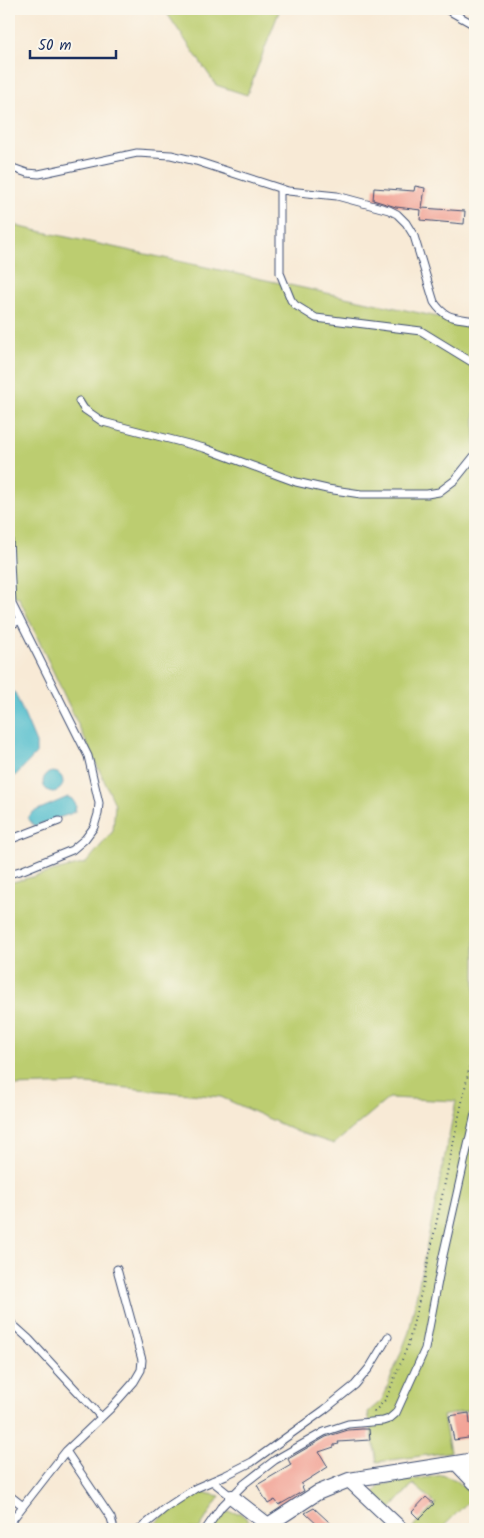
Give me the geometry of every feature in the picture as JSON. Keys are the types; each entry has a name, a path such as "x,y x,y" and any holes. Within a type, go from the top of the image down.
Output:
{"street":[{"path":"232,1497 270,1527 317,1493 348,1480 475,1460"},
{"path":"456,1463 475,1483"},
{"path":"348,1480 401,1529"}],"lane":[{"path":"446,9 475,24"},
{"path":"10,167 27,173 39,174 137,154 170,155 196,161 280,189 304,194 336,196 389,210 397,214 406,223 414,236 434,302 440,311 445,315 475,321"},
{"path":"280,189 280,273 295,306 316,318 421,331 475,364"},
{"path":"79,401 84,409 103,422 204,448 296,482 361,494 427,494 439,492 456,480 475,455"},
{"path":"9,539 12,604 88,756 99,803 94,827 85,840 72,850 9,874"},
{"path":"9,626 20,620"},
{"path":"9,840 59,821"},
{"path":"206,1529 221,1507 244,1484 275,1460 324,1432 348,1424 384,1421 396,1413 425,1349 442,1260 475,1114"},
{"path":"9,1524 66,1451 101,1418 134,1382 141,1370 142,1360 117,1268"},
{"path":"9,1321 29,1339 101,1418"},
{"path":"140,1529 164,1509 196,1488 252,1462 279,1444 355,1385 370,1367 388,1337"},
{"path":"66,1451 111,1518 114,1529"},
{"path":"212,1481 232,1497"},
{"path":"9,1495 23,1506"}],"path":[{"path":"359,1423 377,1410 386,1399 408,1345 424,1282 475,1041"}],"green space":[{"path":"164,9 280,9 247,95 216,85"},
{"path":"9,221 20,227 475,325 475,1409 443,1416 450,1452 377,1462 368,1412 382,1400 409,1332 456,1101 389,1098 334,1144 298,1132 221,1097 87,1084 9,1086 9,883 86,863 113,831 115,804 19,598 9,595"},
{"path":"442,1475 456,1480 474,1496 441,1529 411,1529 436,1504 413,1484 389,1511 374,1493 380,1485"},
{"path":"201,1492 220,1496 199,1529 148,1529 170,1511"},
{"path":"227,1512 240,1513 259,1529 209,1529"}],"water":[{"path":"9,690 15,693 36,743 36,754 9,782"},
{"path":"53,772 60,775 63,782 60,789 53,792 46,789 43,782 46,775"},
{"path":"68,797 76,805 75,811 70,814 34,826 28,818 33,812"}],"building":[{"path":"415,186 425,188 422,208 465,211 464,224 420,220 421,210 396,207 373,200 374,188 414,191"},
{"path":"469,1413 470,1424 475,1423 475,1437 454,1440 449,1416"},
{"path":"369,1429 370,1440 338,1442 339,1444 334,1445 334,1447 319,1452 328,1467 301,1484 304,1491 279,1505 275,1500 268,1504 257,1485 291,1465 288,1459 326,1437 348,1430"},
{"path":"426,1497 434,1504 419,1519 412,1512"},
{"path":"314,1508 337,1529 322,1529 305,1513"}]}
